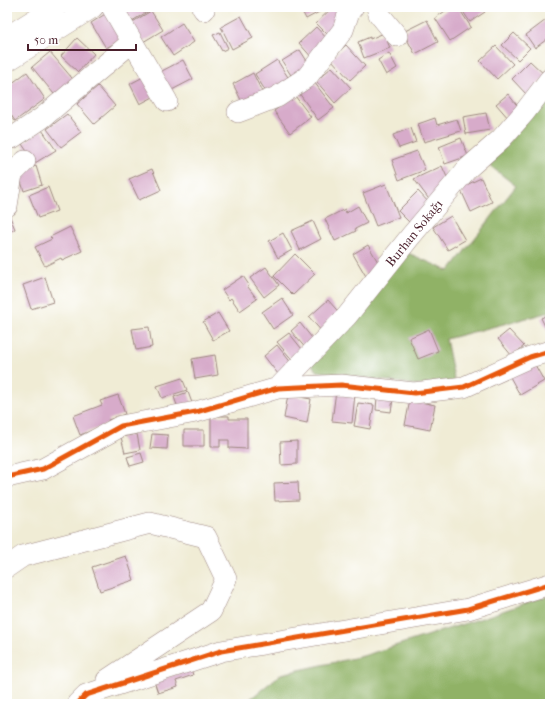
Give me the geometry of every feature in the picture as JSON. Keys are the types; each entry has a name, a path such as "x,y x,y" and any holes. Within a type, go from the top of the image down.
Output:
{"street":[{"path":"7,37 55,7"},
{"path":"7,61 93,7"},
{"path":"112,7 167,101"},
{"path":"238,112 277,97 307,77 343,30 349,12 353,7"},
{"path":"377,7 379,14 397,36"},
{"path":"12,138 42,118 132,42"},
{"name":"Burhan Sokağı","path":"278,388 347,316 467,169 501,139 524,113 550,79"},
{"path":"7,206 12,174 25,161"},
{"path":"7,477 43,469 121,426 196,412 278,388 341,385 414,393 464,387 530,357 550,352"},
{"path":"7,567 23,556 150,523 206,537 226,579 211,611 81,699"},
{"path":"81,699 221,651 468,609 550,584"}],"green space":[{"path":"550,94 550,312 446,339 455,383 424,386 316,371 308,357 401,250 449,271 516,186 489,165"},
{"path":"550,595 550,704 244,704 281,674 363,656"}],"building":[{"path":"123,7 155,7 132,21"},
{"path":"300,7 319,7 321,11 306,19"},
{"path":"333,7 345,19 328,35 316,23"},
{"path":"451,7 458,7 471,27 450,41 435,18"},
{"path":"460,7 482,7 485,12 470,22"},
{"path":"110,11 126,37 106,48 91,23"},
{"path":"151,11 163,30 143,42 131,23"},
{"path":"241,16 253,38 232,49 221,27"},
{"path":"427,20 438,42 415,54 403,32"},
{"path":"546,20 550,26 550,37 535,48 526,35"},
{"path":"182,23 194,42 173,56 161,37"},
{"path":"316,27 331,43 313,59 299,43"},
{"path":"220,32 228,48 222,51 213,35"},
{"path":"384,33 390,48 364,58 358,42"},
{"path":"514,33 530,48 518,60 502,45"},
{"path":"77,38 94,54 78,72 61,56"},
{"path":"346,45 365,66 350,80 331,59"},
{"path":"496,46 513,64 497,79 480,61"},
{"path":"300,50 312,69 294,80 282,61"},
{"path":"50,52 77,84 58,99 32,67"},
{"path":"389,53 397,68 386,75 378,60"},
{"path":"183,60 193,79 170,91 160,72"},
{"path":"277,60 291,82 268,95 255,74"},
{"path":"530,61 546,76 527,95 512,79"},
{"path":"332,67 351,88 335,103 316,81"},
{"path":"27,72 45,99 15,121 7,109 7,87"},
{"path":"253,73 263,94 243,104 233,84"},
{"path":"147,75 157,95 140,104 130,84"},
{"path":"314,82 334,108 318,120 299,93"},
{"path":"98,86 115,106 94,124 77,104"},
{"path":"508,94 520,109 509,119 496,104"},
{"path":"295,96 311,117 290,133 274,111"},
{"path":"486,113 490,130 466,134 463,117"},
{"path":"67,114 81,132 61,147 47,129"},
{"path":"435,118 437,125 457,119 461,131 424,142 418,124"},
{"path":"411,128 416,142 399,148 393,135"},
{"path":"42,130 56,150 35,163 22,144"},
{"path":"461,138 468,156 445,164 439,147"},
{"path":"417,151 425,170 399,180 392,160"},
{"path":"36,166 42,185 24,191 18,172"},
{"path":"442,166 450,184 431,202 414,179"},
{"path":"152,169 161,190 139,200 129,179"},
{"path":"481,178 492,202 471,212 460,188"},
{"path":"386,184 399,217 376,226 363,193"},
{"path":"48,187 57,211 38,218 29,195"},
{"path":"418,191 431,205 412,225 398,211"},
{"path":"358,206 367,223 355,229 356,231 335,241 325,219 345,209 346,213"},
{"path":"451,216 465,240 448,250 433,227"},
{"path":"10,217 15,229 7,233 7,218"},
{"path":"313,221 321,239 300,250 291,231"},
{"path":"70,227 82,251 62,260 61,258 45,266 35,247 52,239 50,237"},
{"path":"283,233 292,250 278,258 269,241"},
{"path":"368,245 382,269 367,278 353,254"},
{"path":"295,254 315,274 293,295 274,276"},
{"path":"266,267 279,285 264,297 250,278"},
{"path":"243,276 249,285 248,287 257,299 240,311 231,298 229,300 222,290"},
{"path":"45,277 53,302 31,309 23,285"},
{"path":"282,298 293,315 273,329 262,312"},
{"path":"328,300 343,317 324,334 309,317"},
{"path":"218,313 229,331 213,340 203,322"},
{"path":"550,314 550,336 541,318"},
{"path":"300,323 316,343 307,350 291,331"},
{"path":"149,327 152,347 136,350 132,329"},
{"path":"429,329 438,351 418,359 409,338"},
{"path":"509,330 524,346 512,356 498,339"},
{"path":"289,333 306,354 295,363 277,342"},
{"path":"277,345 292,364 278,374 264,356"},
{"path":"215,355 218,375 195,379 192,359"},
{"path":"534,363 544,381 520,395 510,377"},
{"path":"182,378 187,390 162,398 157,386"},
{"path":"336,391 355,394 352,423 332,421"},
{"path":"188,392 192,403 178,408 174,397"},
{"path":"118,395 125,414 108,420 109,424 80,435 73,416 102,405 100,401"},
{"path":"288,395 311,399 307,423 284,418"},
{"path":"377,397 393,399 391,412 376,410"},
{"path":"410,400 435,405 430,430 405,425"},
{"path":"358,403 374,405 370,429 354,426"},
{"path":"211,416 229,416 229,419 247,419 247,449 229,448 229,440 220,440 220,447 211,447"},
{"path":"184,430 204,430 204,446 184,446"},
{"path":"137,434 140,450 125,453 121,437"},
{"path":"152,434 168,435 167,449 150,448"},
{"path":"297,441 297,464 281,465 280,442"},
{"path":"141,453 144,462 130,466 127,457"},
{"path":"298,482 299,500 275,501 274,483"},
{"path":"126,556 134,580 100,591 92,567"},
{"path":"191,669 193,675 176,681 178,687 158,693 154,681"}],"cycle path":[{"path":"7,477 43,469 121,426 196,412 278,388 341,385 414,393 464,387 530,357 550,351"},
{"path":"77,704 86,695 221,651 468,609 550,584"}]}
